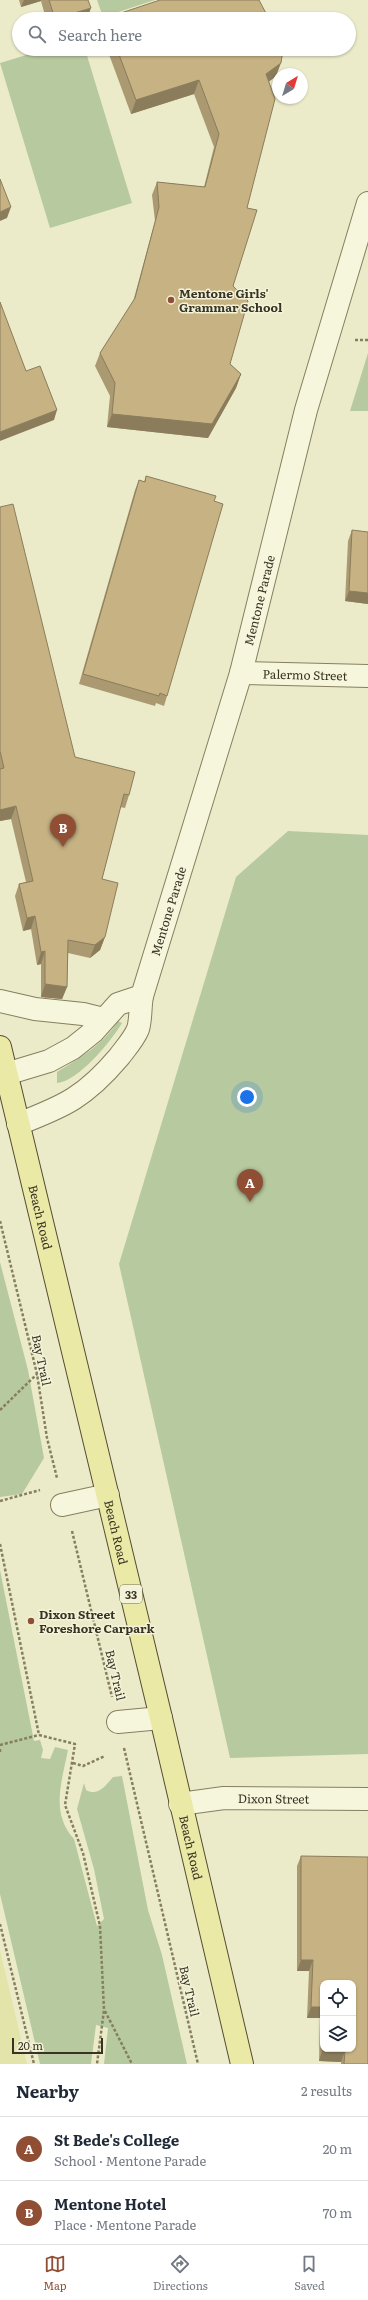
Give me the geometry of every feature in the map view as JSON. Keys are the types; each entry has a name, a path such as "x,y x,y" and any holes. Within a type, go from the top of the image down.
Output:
{"main road":[{"name":"Beach Road","path":"0,1047 108,1495 242,2064"}],"street":[{"name":"Mentone Parade","path":"18,1124 61,1108 95,1083 126,1048 138,1030 142,996 241,673 306,410 368,203"},
{"name":"Palermo Street","path":"241,673 368,676"},
{"path":"6,1074 49,1061 73,1048 93,1032 118,1004 142,996"},
{"path":"0,1001 35,1009 83,1014 103,1019"},
{"path":"60,1494 108,1495"},
{"path":"118,1722 161,1718"},
{"name":"Dixon Street","path":"180,1804 224,1798 368,1799"}],"path":[{"name":"Bay Trail","path":"0,1221 37,1374 47,1438 60,1494 76,1539 198,2064"},
{"path":"0,1410 37,1374"},
{"path":"0,1501 60,1494"},
{"path":"0,1544 39,1735"},
{"path":"0,1745 39,1735 75,1744 65,1805 83,1853 100,1926 104,2010 97,2064"},
{"path":"73,1763 83,1766 105,1756"},
{"path":"0,1924 34,2064"},
{"path":"104,2010 132,2064"}],"shaded area":[{"path":"97,0 155,0 118,12 101,12"},
{"path":"23,56 87,56 132,203 50,228 0,63"},
{"path":"368,353 368,411 350,411"},
{"path":"288,831 368,835 368,1754 230,1758 119,1264 236,877"},
{"path":"118,1021 122,1023 94,1059 75,1076 57,1083 57,1072 99,1044"},
{"path":"0,1262 28,1370 44,1458 22,1494 0,1497"},
{"path":"0,1570 34,1741 40,1740 43,1750 41,1758 50,1759 55,1747 68,1750 61,1785 60,1808 62,1818 74,1839 97,1926 104,1919 94,1869 77,1809 84,1783 86,1790 94,1792 101,1789 113,1777 122,1776 148,1910 162,1955 187,2064 104,2064 108,2028 96,2025 91,2064 40,2064 0,1894"}],"sand":[{"path":"0,1950 27,2064 0,2064"}],"building":[{"path":"49,0 88,0 91,8 78,12 53,12"},
{"path":"160,0 259,0 265,12 124,12"},
{"path":"120,56 282,56 281,63 272,68 266,74 272,91 272,104 274,104 247,208 257,210 233,286 248,301 230,364 241,374 212,424 112,414 115,383 100,353 135,298 159,207 157,182 205,187 219,134 199,80 136,100"},
{"path":"0,179 11,207 0,212"},
{"path":"0,302 26,371 40,366 57,410 0,432"},
{"path":"146,476 216,496 214,501 223,504 167,696 160,693 159,696 83,674 139,480 145,482"},
{"path":"13,504 75,757 135,772 129,795 124,794 102,879 118,883 105,937 95,945 68,940 67,987 45,984 45,951 41,952 35,916 27,918 19,884 33,881 16,806 0,810 0,769 4,768 0,751 0,507"},
{"path":"352,530 368,532 368,593 349,591"},
{"path":"301,1856 368,1857 368,2064 344,2064 345,2052 356,2052 356,1980 320,1980 320,2007 311,2007 313,1960 301,1960"}],"place":[{"name":"Mentone Girls' Grammar School","path":"171,300"},
{"name":"Mentone Hotel","path":"63,847"},
{"name":"St Bede's College","path":"250,1202"},
{"name":"Dixon Street Foreshore Carpark","path":"31,1621"}]}
